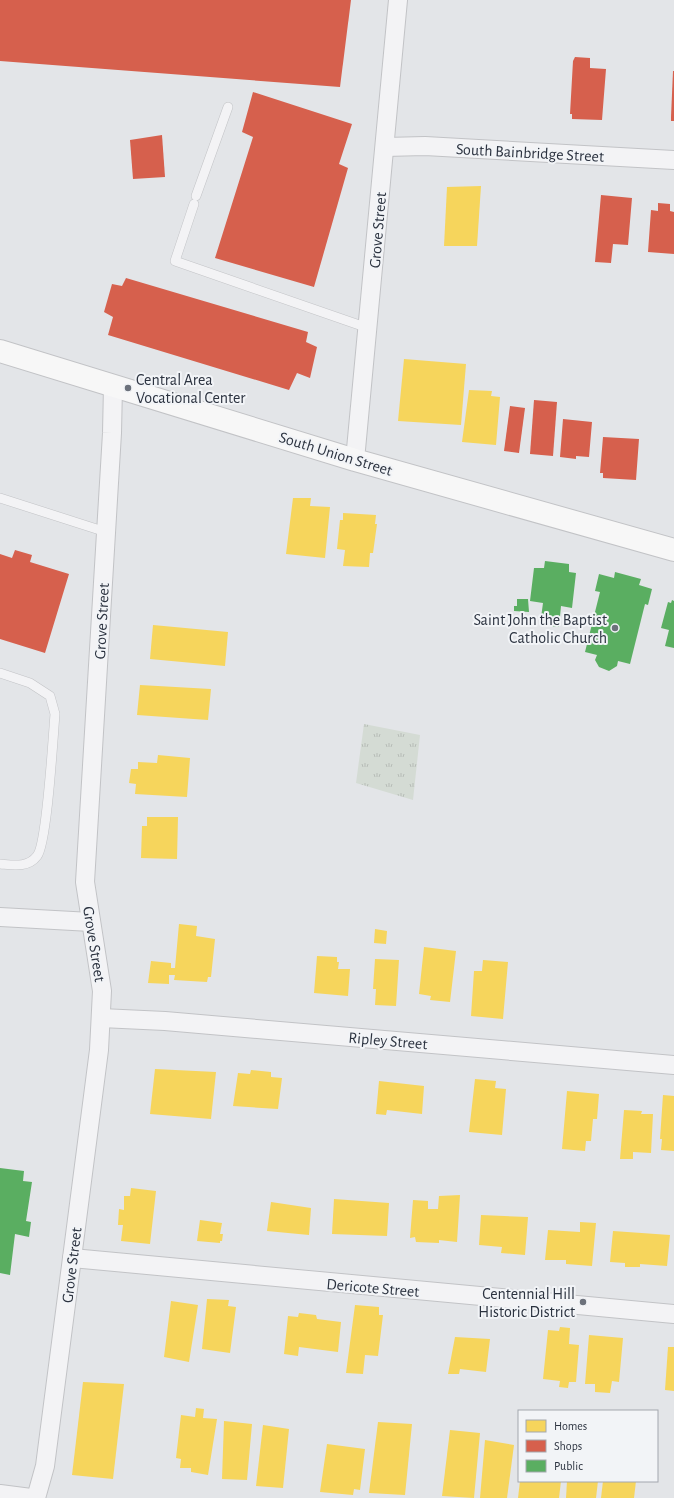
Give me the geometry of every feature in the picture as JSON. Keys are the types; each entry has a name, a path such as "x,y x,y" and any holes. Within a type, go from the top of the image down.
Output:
{"main road":[{"name":"South Union Street","path":"0,351 355,460 674,550"}],"street":[{"name":"Grove Street","path":"355,460 398,0"},
{"name":"South Bainbridge Street","path":"385,148 425,146 674,160"},
{"name":"Grove Street","path":"36,1498 45,1466 99,1050 102,991 85,882 112,433 113,386"},
{"path":"0,917 91,922"},
{"name":"Ripley Street","path":"101,1018 165,1021 674,1065"},
{"name":"Dericote Street","path":"72,1258 674,1314"},
{"path":"0,1494 31,1498"}],"lane":[{"path":"228,107 175,261 368,328"},
{"path":"0,498 106,532"},
{"path":"0,672 30,683 50,696 55,714 43,836 37,856 23,866 0,864"}],"green space":[{"path":"364,724 420,735 413,800 356,783"}],"building: Homes":[{"path":"481,186 477,246 444,246 447,187"},
{"path":"404,359 466,364 461,425 398,421"},
{"path":"469,390 492,391 491,396 500,397 496,445 462,442"},
{"path":"293,498 311,498 310,506 330,507 325,558 286,554"},
{"path":"343,513 376,515 375,524 377,524 373,553 370,553 369,567 343,566 345,550 337,549 340,520 343,520"},
{"path":"153,625 228,632 225,666 150,659"},
{"path":"140,685 211,689 208,720 137,715"},
{"path":"158,755 190,758 187,797 135,794 136,784 129,783 131,769 138,769 138,762 157,763"},
{"path":"147,817 178,817 177,859 141,858 142,826 147,826"},
{"path":"179,924 197,926 196,936 215,939 211,977 208,977 207,982 174,980 175,975 169,975 169,984 148,983 151,961 171,963 171,968 175,968"},
{"path":"375,929 387,931 386,944 374,943"},
{"path":"424,947 456,951 450,1002 430,1000 431,996 419,994"},
{"path":"317,956 337,957 337,962 339,962 338,969 350,969 348,996 314,993"},
{"path":"375,959 399,960 396,1006 375,1005 376,989 373,989"},
{"path":"483,960 508,962 503,1019 471,1016 474,971 482,971"},
{"path":"155,1069 216,1072 211,1119 150,1114"},
{"path":"251,1070 271,1072 271,1077 282,1078 278,1109 233,1106 238,1073 250,1074"},
{"path":"475,1079 496,1081 495,1088 506,1089 502,1135 469,1132"},
{"path":"379,1081 424,1086 422,1114 387,1110 386,1115 376,1114"},
{"path":"567,1091 599,1094 597,1119 593,1119 591,1141 586,1141 585,1151 562,1149"},
{"path":"663,1095 674,1096 674,1151 661,1150 662,1139 660,1139"},
{"path":"624,1110 642,1111 641,1114 653,1114 651,1153 633,1152 633,1159 620,1159"},
{"path":"131,1188 156,1191 150,1244 121,1241 123,1225 118,1225 119,1209 124,1210 124,1196 130,1196"},
{"path":"460,1195 457,1242 439,1240 439,1243 416,1242 415,1237 410,1238 413,1200 428,1201 428,1209 438,1209 439,1196"},
{"path":"334,1199 389,1203 387,1236 332,1234"},
{"path":"271,1202 311,1208 309,1235 267,1231"},
{"path":"481,1215 528,1217 525,1255 501,1253 502,1247 479,1245"},
{"path":"200,1220 222,1223 220,1234 223,1234 222,1241 220,1241 220,1243 197,1241"},
{"path":"580,1222 596,1223 592,1266 566,1264 566,1260 545,1260 548,1230 580,1232"},
{"path":"613,1231 670,1235 667,1266 640,1264 640,1267 625,1267 625,1263 610,1262"},
{"path":"207,1299 229,1300 228,1306 236,1307 230,1353 202,1349"},
{"path":"171,1301 198,1305 189,1362 164,1357"},
{"path":"355,1305 379,1307 379,1315 383,1315 378,1356 365,1355 363,1374 346,1373"},
{"path":"299,1313 316,1315 317,1319 341,1322 338,1352 299,1347 298,1356 284,1354 288,1316 298,1317"},
{"path":"560,1327 570,1328 569,1344 579,1345 576,1382 569,1382 568,1388 559,1387 560,1381 543,1379 548,1330 559,1331"},
{"path":"589,1335 623,1338 619,1382 612,1381 610,1393 595,1392 595,1384 585,1384"},
{"path":"455,1337 490,1339 486,1372 460,1369 459,1374 448,1374"},
{"path":"668,1347 674,1347 674,1391 665,1390"},
{"path":"83,1382 124,1384 113,1479 72,1475"},
{"path":"196,1408 204,1409 203,1418 217,1419 208,1475 191,1472 191,1468 180,1468 181,1459 176,1458 181,1415 195,1417"},
{"path":"224,1421 252,1424 247,1480 222,1479"},
{"path":"378,1422 412,1424 405,1495 369,1493"},
{"path":"263,1425 289,1429 283,1488 256,1486"},
{"path":"450,1430 480,1433 474,1498 442,1496"},
{"path":"485,1440 514,1445 507,1498 480,1498"},
{"path":"327,1444 365,1449 360,1490 354,1489 353,1495 320,1492"},
{"path":"520,1482 561,1482 559,1498 518,1498"},
{"path":"567,1482 598,1482 596,1498 566,1498"},
{"path":"603,1482 636,1482 634,1498 601,1498"}],"building: Shops":[{"path":"0,0 351,0 340,87 0,61"},
{"path":"575,57 590,58 590,68 606,69 602,120 572,119 572,114 570,114 573,61"},
{"path":"673,71 674,121 671,121 671,117"},
{"path":"253,92 352,124 339,164 348,168 314,287 215,258 253,137 242,132"},
{"path":"162,135 165,177 133,179 130,140"},
{"path":"601,195 632,198 628,245 613,244 611,263 595,262"},
{"path":"658,203 670,204 670,211 674,212 674,254 648,252 651,210 658,211"},
{"path":"126,278 308,332 306,342 317,347 310,378 297,373 289,390 108,335 113,317 104,312 112,284 122,286"},
{"path":"534,400 557,402 553,456 530,454"},
{"path":"510,406 525,408 519,453 504,451"},
{"path":"563,419 592,422 589,457 576,456 576,459 560,457"},
{"path":"603,437 639,439 636,480 603,478 603,473 600,473"},
{"path":"15,550 32,555 30,562 69,574 45,653 0,639 0,554 12,558"}],"building: Public":[{"path":"545,561 569,564 569,572 576,573 572,608 561,606 559,627 540,625 543,603 530,601 534,568 544,568"},
{"name":"Saint John the Baptist Catholic Church","path":"615,572 641,579 639,585 652,589 648,605 645,604 630,664 618,661 617,666 609,671 599,667 595,660 597,655 585,652 600,592 595,591 599,574 614,578"},
{"path":"517,599 528,599 529,612 514,611 514,606 517,606"},
{"path":"672,600 674,601 674,648 665,646 669,630 661,628 668,602 671,603"},
{"path":"0,1168 24,1171 23,1181 32,1182 26,1221 31,1222 29,1237 15,1234 10,1275 0,1273"}],"place":[{"name":"Central Area Vocational Center","path":"128,388"},
{"name":"Saint John the Baptist Catholic Church","path":"615,628"},
{"name":"Centennial Hill Historic District","path":"583,1302"}]}
